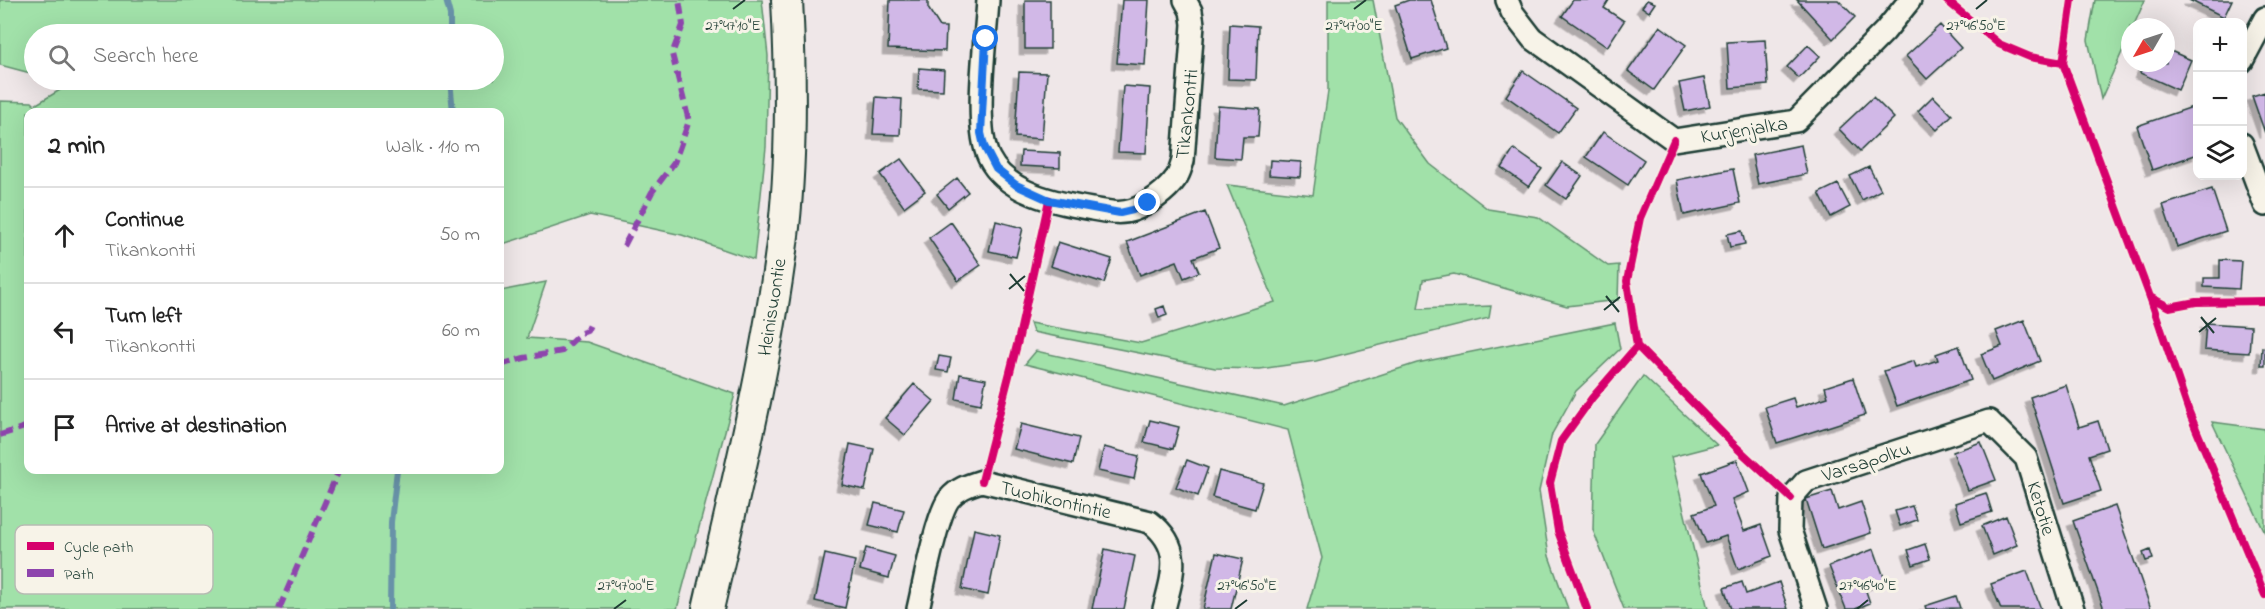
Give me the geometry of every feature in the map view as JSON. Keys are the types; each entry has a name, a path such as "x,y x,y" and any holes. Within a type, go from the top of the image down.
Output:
{"street":[{"name":"Heinisuontie","path":"708,609 760,373 784,226 789,130 789,49 786,0"},
{"name":"Tikankontti","path":"988,0 981,133 996,169 1016,185 1049,200 1120,213 1133,210 1159,194 1177,177 1183,161 1193,24 1191,11 1185,0"},
{"name":"Kurjenjalka","path":"1508,0 1516,19 1532,38 1674,140 1796,121 1885,31 1910,0"},
{"path":"2247,52 2265,18"},
{"path":"2247,157 2265,205"},
{"name":"Varsapolku","path":"1816,609 1790,530 1791,498 1806,481 1989,421"},
{"name":"Ketotie","path":"1989,421 2026,458 2073,609"},
{"name":"Tuohikontintie","path":"918,609 941,519 949,500 963,486 981,481 1150,522 1161,530 1174,560 1164,609"}],"green space":[{"path":"0,0 762,0 768,56 766,147 754,260 682,235 590,215 504,244 504,108 24,108 24,474 504,474 504,290 546,282 527,338 587,342 735,394 677,609 0,609 0,101 32,102 35,105 60,90 504,90 504,24 24,24 24,71 0,65"},
{"path":"1328,0 1373,0 1395,117 1430,164 1488,209 1538,217 1608,266 1619,265 1618,300 1567,306 1454,274 1423,280 1418,309 1491,306 1489,318 1316,361 1260,369 1215,368 1033,332 1030,323 1141,343 1275,302 1227,185 1313,195 1328,91"},
{"path":"2095,0 2145,0 2137,18 2121,18 2121,54 2101,99 2088,40"},
{"path":"1615,323 1620,349 1576,391 1552,434 1539,491 1549,556 1568,609 1307,609 1322,558 1288,430 1025,364 1036,351 1284,406 1417,363"},
{"path":"1643,376 1717,445 1671,457 1708,609 1624,609 1593,530 1595,444"},
{"path":"2212,422 2265,429 2265,533"}],"building":[{"path":"890,0 928,0 928,8 940,27 946,27 945,51 888,49"},
{"path":"1025,0 1050,0 1050,49 1025,49"},
{"path":"1122,0 1149,0 1145,65 1117,63"},
{"path":"1409,0 1431,0 1446,48 1412,59 1395,5"},
{"path":"1573,0 1609,0 1604,8 1624,21 1607,47 1562,16"},
{"path":"1647,0 1655,3 1649,12 1642,7"},
{"path":"1797,0 1838,0 1855,17 1833,39"},
{"path":"2189,0 2232,0 2224,17"},
{"path":"1230,24 1258,26 1256,80 1228,79"},
{"path":"1940,25 1961,48 1927,79 1906,56"},
{"path":"1660,26 1686,45 1654,90 1628,71"},
{"path":"1765,40 1768,85 1730,88 1727,42"},
{"path":"1808,45 1820,56 1799,78 1787,67"},
{"path":"2175,53 2191,60 2178,90 2140,73 2175,72"},
{"path":"919,68 944,70 943,90 918,89"},
{"path":"1523,71 1576,108 1558,133 1506,96"},
{"path":"1019,72 1047,73 1042,139 1015,137"},
{"path":"1704,78 1710,106 1685,111 1679,83"},
{"path":"1123,86 1150,88 1146,153 1118,152"},
{"path":"2265,92 2265,133 2252,96"},
{"path":"1933,96 1952,115 1937,130 1918,111"},
{"path":"876,97 902,99 900,135 873,134"},
{"path":"1873,97 1894,118 1860,151 1839,129"},
{"path":"1218,106 1260,109 1258,137 1243,137 1241,159 1215,157"},
{"path":"2193,107 2193,156 2152,170 2137,126"},
{"path":"1603,132 1644,160 1628,185 1586,157"},
{"path":"1801,145 1807,174 1758,184 1752,155"},
{"path":"1514,149 1542,169 1529,187 1502,168"},
{"path":"1021,151 1060,153 1060,168 1020,166"},
{"path":"901,159 925,191 904,207 880,174"},
{"path":"1270,160 1301,162 1300,177 1269,175"},
{"path":"1562,162 1582,176 1566,199 1546,185"},
{"path":"1869,167 1881,190 1862,200 1850,176"},
{"path":"1733,169 1740,203 1684,215 1677,180"},
{"path":"957,178 968,192 948,208 937,194"},
{"path":"1838,184 1850,207 1831,217 1819,193"},
{"path":"2212,189 2226,231 2177,247 2163,205"},
{"path":"1205,212 1219,248 1193,258 1199,272 1184,278 1177,261 1140,275 1127,242"},
{"path":"996,221 1023,228 1016,257 989,251"},
{"path":"951,222 981,265 958,281 929,238"},
{"path":"1742,231 1745,244 1730,247 1727,234"},
{"path":"1058,242 1112,259 1104,283 1050,266"},
{"path":"2220,260 2241,261 2239,289 2204,287 2204,278 2220,278"},
{"path":"1164,306 1167,315 1159,318 1156,309"},
{"path":"2024,320 2040,361 1992,381 1981,354 2002,346 1996,331"},
{"path":"2206,323 2251,326 2249,353 2204,350"},
{"path":"1959,346 1971,380 1897,406 1884,371 1914,361 1916,367 1938,360 1936,354"},
{"path":"2262,347 2265,348 2265,366 2261,366"},
{"path":"939,356 951,358 948,372 936,370"},
{"path":"960,374 986,379 981,404 956,399"},
{"path":"1853,378 1865,415 1777,443 1765,407 1793,398 1796,407 1828,397 1825,387"},
{"path":"914,384 934,401 905,435 885,418"},
{"path":"2066,385 2079,427 2098,421 2107,449 2089,455 2101,491 2064,503 2030,397"},
{"path":"1150,420 1179,427 1173,449 1144,442"},
{"path":"1021,424 1079,438 1073,464 1014,449"},
{"path":"1981,442 1996,480 1968,490 1953,452"},
{"path":"850,444 874,449 865,490 842,485"},
{"path":"1104,447 1139,456 1134,479 1098,471"},
{"path":"1187,460 1208,468 1198,496 1176,487"},
{"path":"1737,460 1749,492 1732,499 1744,531 1761,525 1772,556 1738,569 1726,536 1706,543 1694,513 1714,506 1701,473"},
{"path":"1219,471 1263,483 1255,509 1212,497"},
{"path":"1832,491 1838,510 1861,502 1871,533 1822,549 1806,499"},
{"path":"1986,493 1992,512 1961,522 1955,503"},
{"path":"875,503 904,510 898,532 869,525"},
{"path":"1912,506 1917,520 1900,526 1895,511"},
{"path":"2115,506 2151,609 2104,609 2073,521"},
{"path":"2006,516 2017,545 1993,555 1982,526"},
{"path":"974,529 1000,535 988,595 962,589"},
{"path":"1925,544 1930,559 1913,565 1908,550"},
{"path":"866,548 895,556 889,578 860,570"},
{"path":"1105,549 1135,556 1124,609 1092,609"},
{"path":"1874,549 1885,580 1865,588 1870,603 1855,609 1846,609 1829,566"},
{"path":"2150,550 2153,559 2146,561 2143,553"},
{"path":"1216,553 1243,559 1231,609 1203,609"},
{"path":"825,554 855,561 845,608 815,601"},
{"path":"2027,571 2041,609 2001,609 1991,584"},
{"path":"1742,582 1746,594 1779,582 1788,609 1731,609 1724,588"},
{"path":"1956,596 1960,608 1926,609 1925,606"}],"waterway":[{"path":"446,0 450,24"},
{"path":"451,90 453,108"},
{"path":"390,609 391,522 397,474"}],"marked path":[{"path":"624,246 652,192 674,163 689,121 672,54 683,25 679,0"},
{"path":"504,364 562,351 581,333 587,331 590,325"},
{"path":"0,435 24,427"},
{"path":"279,609 337,474"}],"cycle path":[{"path":"1946,0 1999,44 2030,57 2063,63"},
{"path":"2072,0 2063,63 2150,297 2189,412 2265,595"},
{"path":"1674,140 1640,218 1627,281 1637,346 1736,447 1791,498"},
{"path":"982,481 1019,337 1049,200"},
{"path":"2150,297 2169,307 2196,302 2265,301"},
{"path":"1587,609 1558,531 1550,483 1561,441 1592,398 1637,346"}],"route":[{"path":"986,39 981,133 984,146 996,169 1016,185 1049,200 1074,206 1120,213 1148,203"}]}
